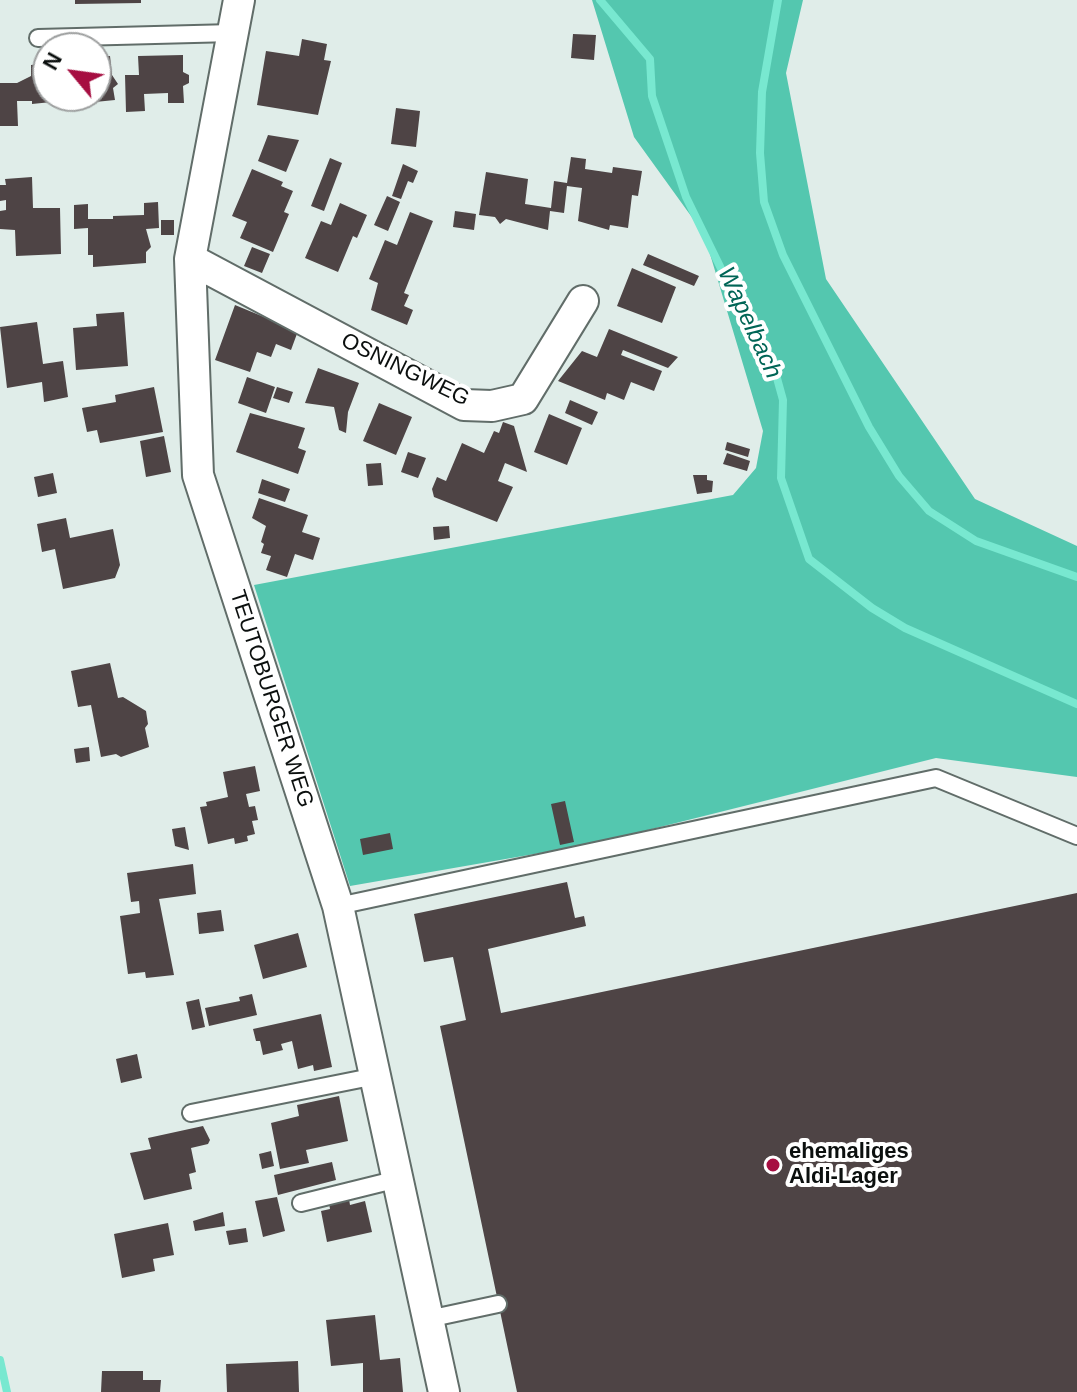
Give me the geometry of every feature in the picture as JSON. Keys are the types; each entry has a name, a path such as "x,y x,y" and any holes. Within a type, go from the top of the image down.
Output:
{"street":[{"name":"TEUTOBURGER WEG","path":"239,0 190,259 198,475 338,906 444,1392"},
{"name":"OSNINGWEG","path":"190,259 464,405 492,406 523,399 583,301"}],"lane":[{"path":"112,36 233,33"},
{"path":"338,906 936,778 1077,836"},
{"path":"191,1113 376,1076"},
{"path":"301,1203 398,1179"},
{"path":"428,1319 498,1304"}],"green space":[{"path":"592,0 803,0 786,73 826,279 975,499 1077,546 1077,777 936,758 592,844 350,886 254,585 733,495 756,468 763,431 704,234 634,137"}],"building":[{"path":"75,0 141,0 141,3 75,4"},
{"path":"573,34 596,35 594,60 571,58"},
{"path":"302,39 327,44 324,60 331,61 318,115 257,105 266,51 299,56"},
{"path":"183,55 183,72 189,75 189,83 183,86 184,103 168,103 168,93 144,94 145,111 126,112 125,75 139,75 138,56"},
{"path":"31,65 32,101 17,101 18,126 0,126 0,83 17,83 31,76"},
{"path":"112,75 118,84 113,88 115,100 112,100"},
{"path":"396,108 420,111 416,147 391,144"},
{"path":"268,135 299,140 286,172 258,161"},
{"path":"571,157 586,159 585,169 612,173 613,167 642,171 638,196 632,195 628,228 610,225 609,230 578,221 582,188 567,186 564,213 550,211 548,230 506,219 500,224 495,217 479,215 486,172 528,179 525,204 551,208 554,181 567,183"},
{"path":"330,158 342,163 324,211 311,206"},
{"path":"403,164 418,171 413,183 408,181 401,199 392,196"},
{"path":"252,169 283,182 281,186 293,191 284,212 289,214 273,252 240,238 247,222 232,216"},
{"path":"32,177 33,208 60,208 61,254 16,256 15,230 0,229 0,211 6,210 6,200 0,201 0,185 6,185 5,179"},
{"path":"387,196 400,202 388,231 374,225"},
{"path":"158,202 159,228 146,229 151,247 146,252 146,263 93,267 93,255 88,255 88,228 74,229 74,205 88,204 88,219 113,219 113,216 144,215 144,203"},
{"path":"340,203 367,215 357,238 353,236 338,272 305,258 321,221 331,225"},
{"path":"455,211 476,214 474,230 453,227"},
{"path":"410,212 433,221 404,293 409,295 404,306 413,310 407,325 371,310 378,283 369,279 385,240 397,245"},
{"path":"161,220 174,220 174,235 161,235"},
{"path":"252,247 270,254 262,273 244,266"},
{"path":"648,254 699,276 694,286 643,265"},
{"path":"632,268 676,287 662,323 617,306"},
{"path":"235,305 298,331 291,350 276,344 271,357 257,352 250,372 215,360"},
{"path":"124,312 128,366 76,370 73,328 97,326 96,314"},
{"path":"37,322 43,364 63,361 68,397 44,402 42,382 7,388 0,327"},
{"path":"609,329 678,357 668,368 623,350 621,355 662,371 654,391 631,382 624,400 607,393 605,400 558,381 582,351 597,357"},
{"path":"318,368 359,383 348,412 346,433 339,430 334,407 305,403"},
{"path":"247,377 275,387 266,413 238,403"},
{"path":"154,387 163,432 100,443 97,430 87,432 82,408 116,402 115,395"},
{"path":"277,387 293,392 289,403 273,398"},
{"path":"570,400 598,412 592,425 565,413"},
{"path":"379,403 412,417 396,455 363,441"},
{"path":"250,413 305,428 298,448 306,451 298,474 236,452"},
{"path":"549,414 582,428 567,465 534,452"},
{"path":"503,422 514,426 527,472 505,463 498,481 513,487 497,522 434,497 432,489 437,477 446,481 462,443 484,453 494,431 499,433"},
{"path":"164,436 171,472 146,477 140,441"},
{"path":"727,442 750,449 748,457 725,450"},
{"path":"408,452 426,458 418,478 401,472"},
{"path":"727,453 750,461 747,471 723,464"},
{"path":"381,463 383,485 368,486 366,464"},
{"path":"53,473 57,493 38,497 34,477"},
{"path":"693,475 707,475 707,480 713,481 712,492 697,494"},
{"path":"262,479 290,489 285,502 258,493"},
{"path":"259,498 308,515 302,532 320,538 313,560 295,554 287,577 266,570 271,556 261,553 264,544 261,542 266,526 252,518"},
{"path":"66,518 70,538 113,529 120,565 115,578 63,589 55,549 42,552 37,524"},
{"path":"449,526 450,538 434,540 433,527"},
{"path":"110,663 118,698 123,697 146,711 148,724 145,728 149,747 121,757 116,754 101,757 91,705 78,707 71,671"},
{"path":"89,747 90,761 76,763 74,749"},
{"path":"255,766 260,791 246,794 249,807 255,806 258,820 252,821 255,834 247,836 248,841 235,844 234,838 208,844 200,807 207,806 206,802 228,797 223,772"},
{"path":"565,801 574,842 560,845 551,804"},
{"path":"185,827 189,850 175,846 172,829"},
{"path":"390,833 393,849 363,855 360,839"},
{"path":"193,864 196,894 159,899 174,975 146,978 145,972 128,974 120,916 140,913 139,901 131,902 127,873"},
{"name":"ehemaliges Aldi-Lager","path":"567,882 575,918 584,916 586,926 488,949 501,1013 1077,893 1077,1392 517,1392 440,1026 466,1020 453,957 424,962 414,914"},
{"path":"221,910 224,931 199,934 197,913"},
{"path":"298,933 307,967 263,979 254,945"},
{"path":"252,994 257,1015 209,1026 205,1008 240,1001 239,997"},
{"path":"199,999 205,1027 192,1030 186,1002"},
{"path":"321,1014 332,1067 314,1071 313,1065 298,1069 292,1041 281,1044 283,1050 263,1055 253,1029"},
{"path":"137,1054 142,1078 121,1083 116,1059"},
{"path":"339,1096 348,1141 306,1150 309,1163 280,1169 271,1123 299,1116 297,1105"},
{"path":"203,1126 210,1140 208,1144 191,1148 196,1172 189,1174 192,1189 144,1200 130,1153 151,1149 148,1138"},
{"path":"271,1151 274,1166 262,1169 259,1154"},
{"path":"332,1162 336,1180 278,1195 274,1175"},
{"path":"277,1197 285,1231 263,1237 255,1201"},
{"path":"349,1199 350,1205 365,1201 372,1232 327,1242 321,1211 330,1209 329,1203"},
{"path":"223,1212 225,1226 195,1231 193,1221"},
{"path":"168,1223 174,1255 153,1259 155,1271 122,1278 114,1234"},
{"path":"246,1228 248,1242 229,1245 226,1231"},
{"path":"375,1315 380,1360 400,1358 403,1392 363,1392 363,1363 331,1366 326,1320"},
{"path":"298,1361 299,1392 227,1392 226,1364"},
{"path":"102,1371 143,1371 143,1380 161,1380 160,1392 101,1392"}],"waterway":[{"name":"Wapelbach","path":"600,0 650,59 652,96 686,197 733,293 772,360 783,400 781,478 809,559 872,608 905,628 1077,704"},
{"name":"Wapelbach","path":"778,0 762,92 760,153 764,202 783,255 869,427 899,476 929,511 976,541 1077,577"},
{"path":"0,1360 7,1392"}],"place":[{"name":"ehemaliges Aldi-Lager","path":"773,1165"}]}
